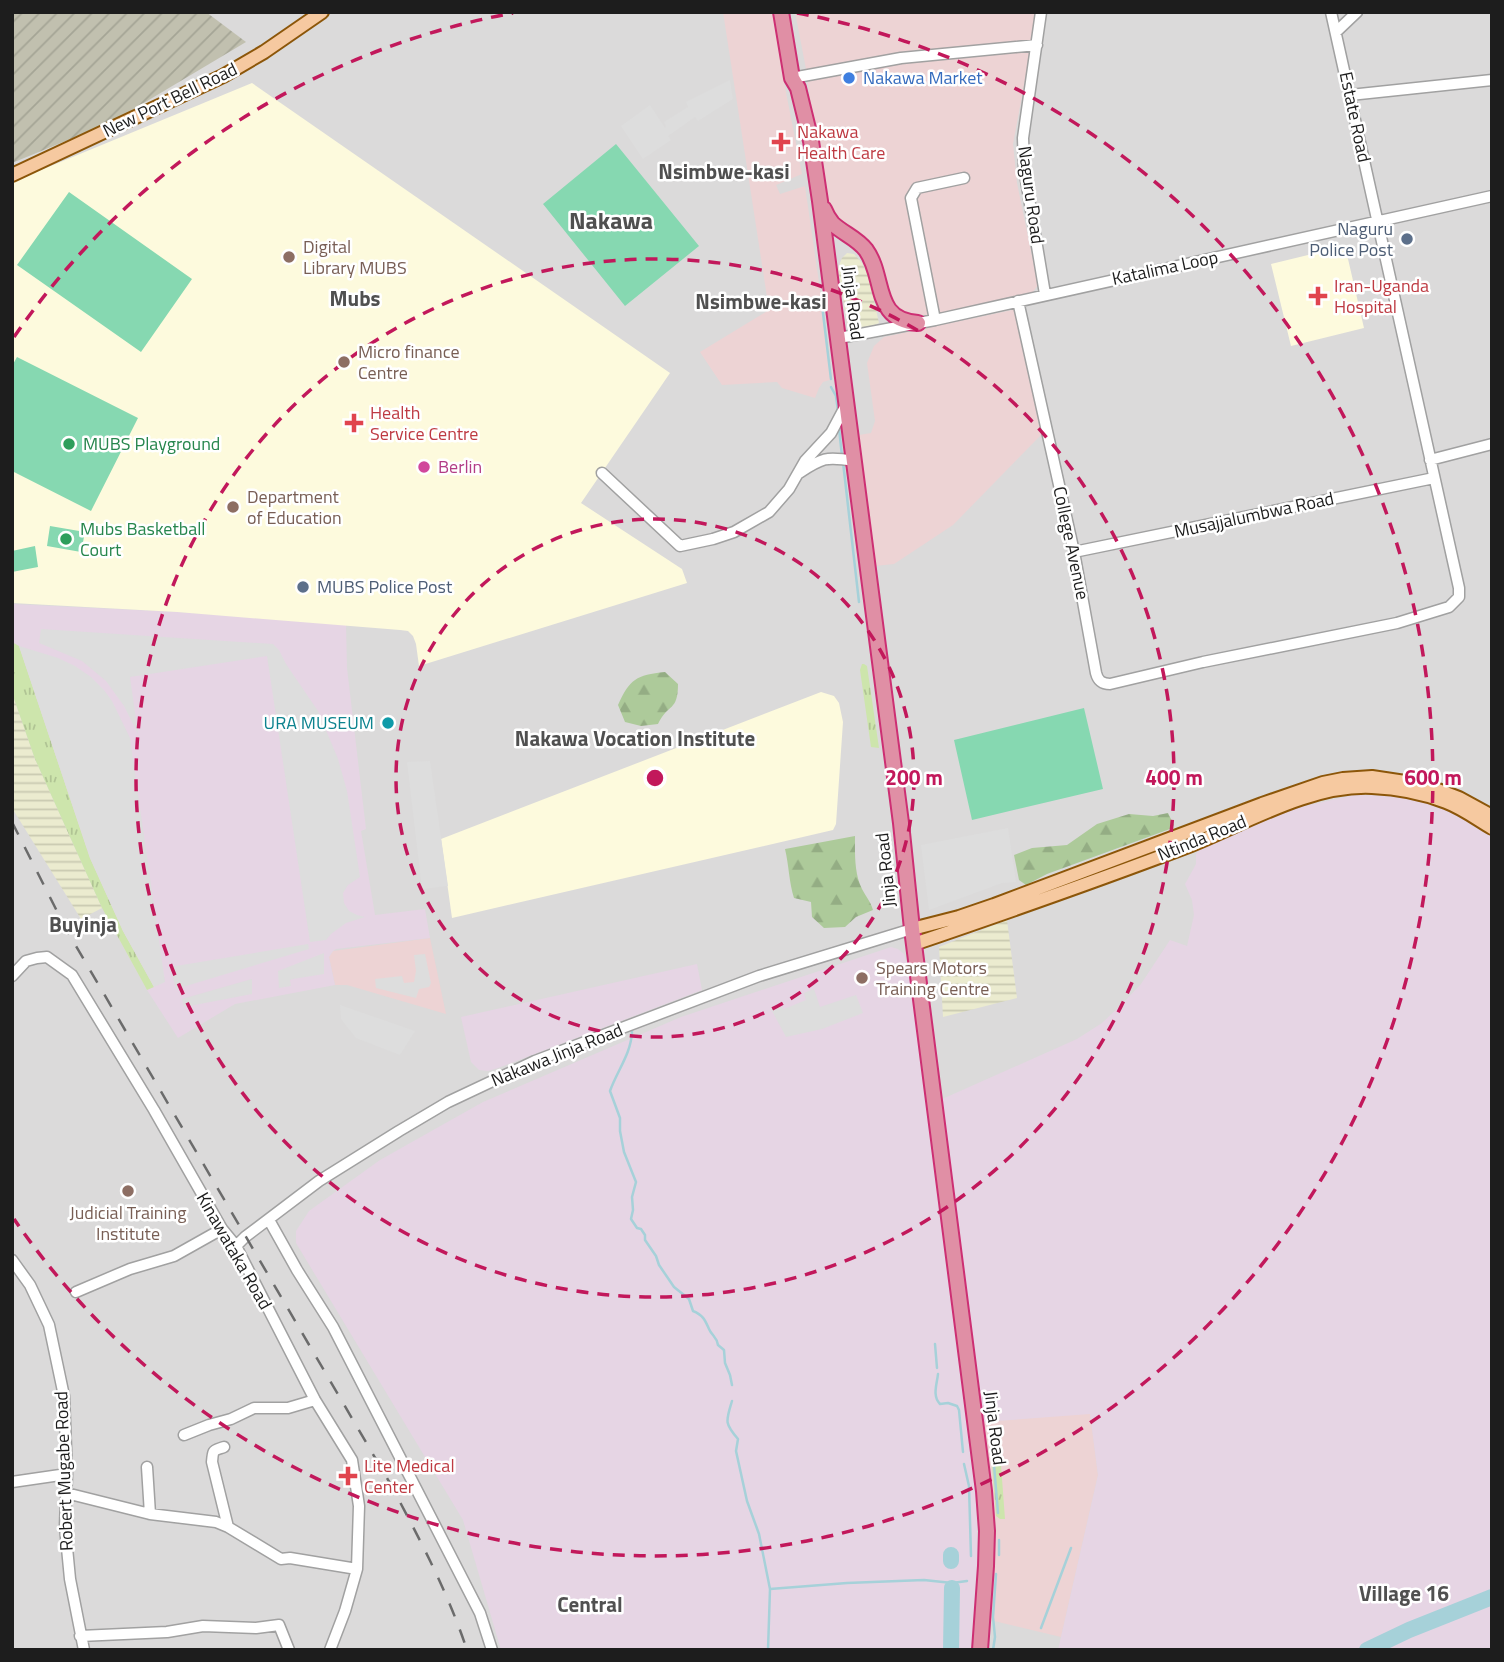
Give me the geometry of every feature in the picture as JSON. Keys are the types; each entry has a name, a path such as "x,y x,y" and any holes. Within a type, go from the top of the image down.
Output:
{"highway":[{"name":"Jinja Road","path":"781,12 811,141 839,338 984,1491 987,1531 980,1650"},
{"name":"Jinja Road","path":"788,12 796,81"},
{"path":"820,201 831,222 858,242 867,253 889,310 904,321 918,323"}],"main road":[{"name":"New Port Bell Road","path":"12,175 223,76 264,52 322,12"},
{"name":"Ntinda Road","path":"912,929 995,905 1262,804 1343,779 1372,778 1425,785 1459,798 1492,816"},
{"name":"Ntinda Road","path":"915,944 1188,846 1270,810 1345,788 1371,787 1427,796 1446,802 1492,828"}],"street":[{"name":"Naguru Road","path":"1041,12 1023,138 1024,168 1045,294"},
{"name":"Estate Road","path":"1203,662 1397,624 1443,610 1454,604 1460,594 1331,12"},
{"path":"1336,32 1357,12"},
{"path":"796,81 901,58 1037,45"},
{"path":"1350,95 1492,80"},
{"path":"935,320 911,198 917,188 964,178"},
{"name":"Katalima Loop","path":"839,338 935,320 1492,195"},
{"name":"College Avenue","path":"1018,301 1073,552 1096,673 1100,681 1110,684 1203,662"},
{"path":"602,473 680,546 713,539 734,532 776,506 799,474 804,461 831,433 846,404"},
{"path":"1430,460 1492,444"},
{"path":"799,474 819,460 833,457 854,461"},
{"name":"Musajjalumbwa Road","path":"1073,552 1434,478"},
{"name":"Nakawa Jinja Road","path":"236,1246 320,1181 473,1089 535,1060 759,976 912,929"},
{"name":"Kinawataka Road","path":"12,976 26,961 47,957 72,975 154,1110 222,1230 236,1246 315,1400 352,1460 359,1506 357,1569 330,1650"},
{"path":"269,1220 333,1326 360,1378 480,1613 492,1650"},
{"path":"76,1292 130,1269 174,1256 222,1230"},
{"name":"Robert Mugabe Road","path":"12,1260 30,1285 49,1325 64,1396 67,1474 65,1527 70,1579 83,1650"},
{"path":"184,1435 254,1408 288,1408 315,1400"},
{"path":"223,1447 217,1448 213,1453 212,1462 228,1527"},
{"path":"148,1467 150,1514"},
{"path":"12,1482 67,1474"},
{"path":"66,1493 150,1514 216,1522 281,1559 290,1558 357,1569"},
{"path":"80,1636 167,1632 203,1626 256,1628 279,1625 289,1650"}],"shaded area":[{"path":"12,12 1492,12 1492,1650 12,1650"},
{"path":"12,12 206,12 246,42 112,122 12,163"},
{"path":"723,12 774,12 783,77 802,174 776,185 780,194 805,186 833,379 823,382 815,398 782,388 777,382 722,385 700,352 769,310"},
{"path":"795,12 1036,12 1013,144 1017,183 1038,285 1033,292 915,320 897,315 872,244 842,230 824,206 806,69"},
{"path":"730,80 733,99 698,121 695,117 668,136 671,140 643,159 621,126 650,105 665,128 664,122 688,107 686,102"},
{"path":"252,83 670,373 581,503 682,569 687,583 419,666 416,644 408,631 177,612 12,603 12,182"},
{"name":"Iran-Uganda Hospital","path":"1345,246 1364,328 1291,346 1271,264"},
{"path":"1017,309 1041,435 953,525 894,564 875,566 859,435 871,433 875,421 867,363 874,346 884,337"},
{"path":"12,604 177,612 346,625 347,668 366,829 361,831 375,915 425,909 430,938 336,949 329,957 335,985 235,1004 178,1038 147,990 102,908 12,693"},
{"path":"41,629 273,644 318,711 338,759 347,791 360,877 348,885 343,893 344,903 349,911 365,917 346,923 326,940 310,942 267,656 130,677 138,734 124,706 106,681 82,661 39,643"},
{"path":"19,646 58,658 91,677 112,701 130,738 165,982 154,987 123,931 90,858"},
{"path":"821,692 834,696 839,703 843,722 836,824 833,830 452,918 441,839"},
{"path":"430,761 448,886 422,889 407,762"},
{"path":"1354,795 1414,796 1441,803 1492,833 1492,1650 1058,1650 1098,1475 1090,1414 983,1422 940,1100 1077,1039 1102,1023 1141,984 1170,940 1187,946 1194,915 1192,900 1185,884 1196,864 1196,854 1203,845 1296,808"},
{"path":"1008,828 1016,882 1002,883 929,910 921,845"},
{"path":"430,938 446,1014 347,985 335,985 329,957 333,951"},
{"path":"308,944 309,949 176,989 170,967"},
{"path":"891,947 904,954 910,974 969,1421 976,1488 978,1560 971,1650 501,1650 463,1520 296,1243 296,1231 309,1211 380,1160 483,1102 681,1017"},
{"path":"324,953 324,974 293,979 290,980 291,986 279,988 278,971"},
{"path":"425,954 431,983 429,987 419,989 416,998 376,988 375,979 402,976 404,983 414,982 414,955"},
{"path":"697,964 702,990 498,1068 479,1070 471,1062 461,1017"},
{"path":"252,979 252,994 184,1007 182,999"},
{"path":"814,989 820,1007 856,995 863,1013 822,1029 786,1037 771,1009 777,1005 784,1009 806,1000 804,993"},
{"path":"340,1005 415,1031 400,1055 356,1038 341,1019"},
{"path":"1090,1413 1098,1475 1061,1637 990,1620 994,1533 983,1422"}],"green space":[{"path":"616,144 699,246 625,306 543,204"},
{"path":"69,192 192,279 141,352 17,265"},
{"path":"847,253 854,254 862,263 869,278 879,323 849,335 838,268"},
{"name":"MUBS Playground","path":"17,357 138,418 91,511 12,471 12,366"},
{"name":"Mubs Basketball Court","path":"50,526 85,532 81,552 47,546"},
{"path":"35,546 38,567 12,572 12,551"},
{"path":"12,642 19,646 90,858 123,931 154,987 147,990 102,908 35,759 12,693"},
{"path":"862,664 867,666 879,748 871,747 860,670"},
{"path":"665,672 678,684 678,693 658,724 641,726 625,722 618,705 630,684 641,677"},
{"path":"12,693 35,759 102,908 81,919 12,808"},
{"path":"1084,708 1103,789 972,820 954,740"},
{"path":"1168,813 1174,825 1170,829 1047,874 1026,885 1019,880 1014,855 1032,848 1067,845 1097,824 1129,814 1153,816"},
{"path":"855,836 858,876 873,910 856,917 845,927 824,928 812,917 811,902 794,898 785,849"},
{"path":"1007,920 1017,998 943,1017 939,947"},
{"path":"995,1462 1001,1465 1005,1519 996,1516 992,1465"}],"waterway":[{"path":"822,305 831,379"},
{"path":"831,387 836,396 838,411"},
{"path":"839,428 842,456"},
{"path":"843,462 859,602"},
{"path":"632,1032 626,1055 610,1091 620,1118 624,1152 636,1182 631,1219 645,1235 645,1240 674,1287 689,1299 693,1311 703,1318 718,1345 724,1350 732,1385"},
{"path":"935,1344 937,1368"},
{"path":"938,1374 938,1401 940,1404 957,1406 959,1410 963,1452"},
{"path":"732,1401 728,1422 738,1439 736,1451 747,1501 759,1534 770,1589 768,1650"},
{"path":"964,1464 969,1486 971,1556"},
{"path":"994,1465 998,1513"},
{"path":"999,1540 999,1555"},
{"path":"1041,1628 1071,1548"},
{"path":"951,1555 951,1561"},
{"path":"993,1650 996,1574"},
{"path":"770,1589 847,1583 967,1581"},
{"path":"951,1650 952,1588"},
{"path":"1367,1650 1492,1597"}],"railway":[{"path":"12,822 66,929 391,1485 442,1586 467,1650"}],"place":[{"name":"Nakawa Market","path":"849,78"},
{"name":"Nakawa Health Care","path":"781,142"},
{"name":"Naguru Police Post","path":"1407,239"},
{"name":"Digital Library MUBS","path":"289,257"},
{"name":"Iran-Uganda Hospital","path":"1318,296"},
{"name":"Micro finance Centre","path":"344,362"},
{"name":"Health Service Centre","path":"354,423"},
{"name":"MUBS Playground","path":"69,444"},
{"name":"Berlin","path":"424,467"},
{"name":"Department of Education","path":"233,507"},
{"name":"Mubs Basketball Court","path":"66,539"},
{"name":"MUBS Police Post","path":"303,587"},
{"name":"URA MUSEUM","path":"388,723"},
{"name":"Spears Motors Training Centre","path":"862,978"},
{"name":"Judicial Training Institute","path":"128,1191"},
{"name":"Lite Medical Center","path":"348,1476"}],"district":[{"name":"Nsimbwe-kasi","path":"724,172"},
{"name":"Nakawa","path":"611,221"},
{"name":"Mubs","path":"355,299"},
{"name":"Nsimbwe-kasi","path":"761,302"},
{"name":"Nakawa Vocation Institute","path":"635,739"},
{"name":"Buyinja","path":"83,925"},
{"name":"Village 16","path":"1404,1594"},
{"name":"Central","path":"590,1605"}]}
